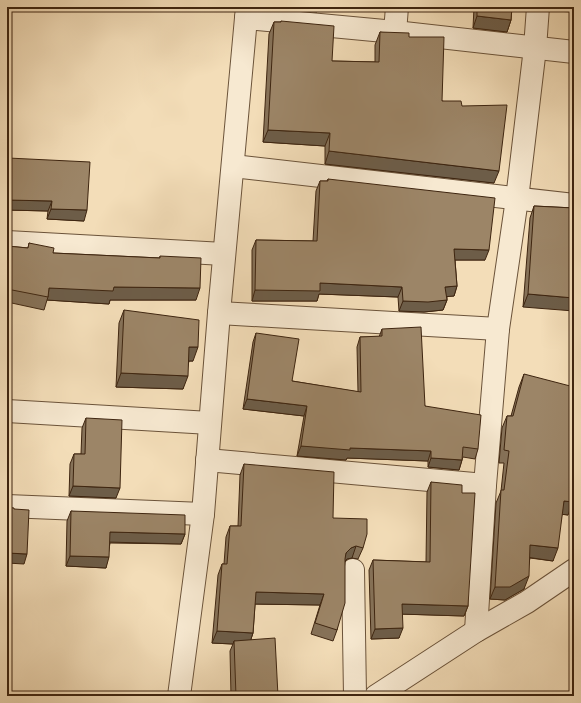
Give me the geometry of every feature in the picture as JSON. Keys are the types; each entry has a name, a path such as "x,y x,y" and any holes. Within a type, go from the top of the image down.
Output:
{"street":[{"path":"395,32 397,7"},
{"path":"476,631 485,485 498,329 518,199 535,48 538,7"},
{"path":"179,696 203,514 224,254 247,13 395,32 574,52"},
{"path":"233,166 574,205"},
{"path":"7,242 224,254"},
{"path":"219,313 498,329"},
{"path":"7,411 210,423"},
{"path":"207,460 485,485"},
{"path":"7,506 203,514"},
{"path":"353,570 355,696"},
{"path":"376,696 476,631 527,602 574,570"}],"building":[{"path":"477,7 512,7 511,20 477,16"},
{"path":"281,21 334,26 332,61 379,62 380,32 409,33 409,37 444,37 442,101 461,101 462,106 507,105 499,171 329,151 330,133 268,130 274,22"},
{"path":"8,158 90,162 87,210 51,209 52,201 7,200"},
{"path":"328,179 495,198 489,250 454,249 457,286 445,287 447,300 428,302 403,301 402,287 320,283 320,291 255,290 256,240 317,241 320,181 328,181"},
{"path":"534,206 574,208 574,298 528,294"},
{"path":"29,243 54,248 53,253 160,258 160,256 201,258 200,288 114,287 113,291 49,288 48,297 7,289 7,246 28,248"},
{"path":"124,310 199,320 198,347 189,347 188,376 121,373"},
{"path":"421,327 425,406 481,415 478,449 463,447 462,460 431,458 431,451 350,448 350,450 301,446 307,406 247,399 256,333 299,339 292,381 361,392 360,337 382,336 382,329"},
{"path":"524,374 574,387 573,502 564,501 558,548 530,545 529,576 510,587 495,587 501,490 504,490 509,451 504,450 507,416 513,416"},
{"path":"86,418 122,420 120,488 73,486 74,454 85,454"},
{"path":"244,464 334,472 333,518 367,519 367,534 363,548 356,546 351,548 346,553 345,603 337,630 315,623 324,594 256,592 253,633 217,631 222,564 227,564 230,526 241,526"},
{"path":"431,482 462,485 462,493 475,493 468,606 402,604 403,628 375,629 373,560 430,562"},
{"path":"7,507 29,510 27,554 7,553"},
{"path":"71,511 185,515 185,534 110,532 109,557 70,556"},
{"path":"275,638 278,696 236,696 234,641"}]}
